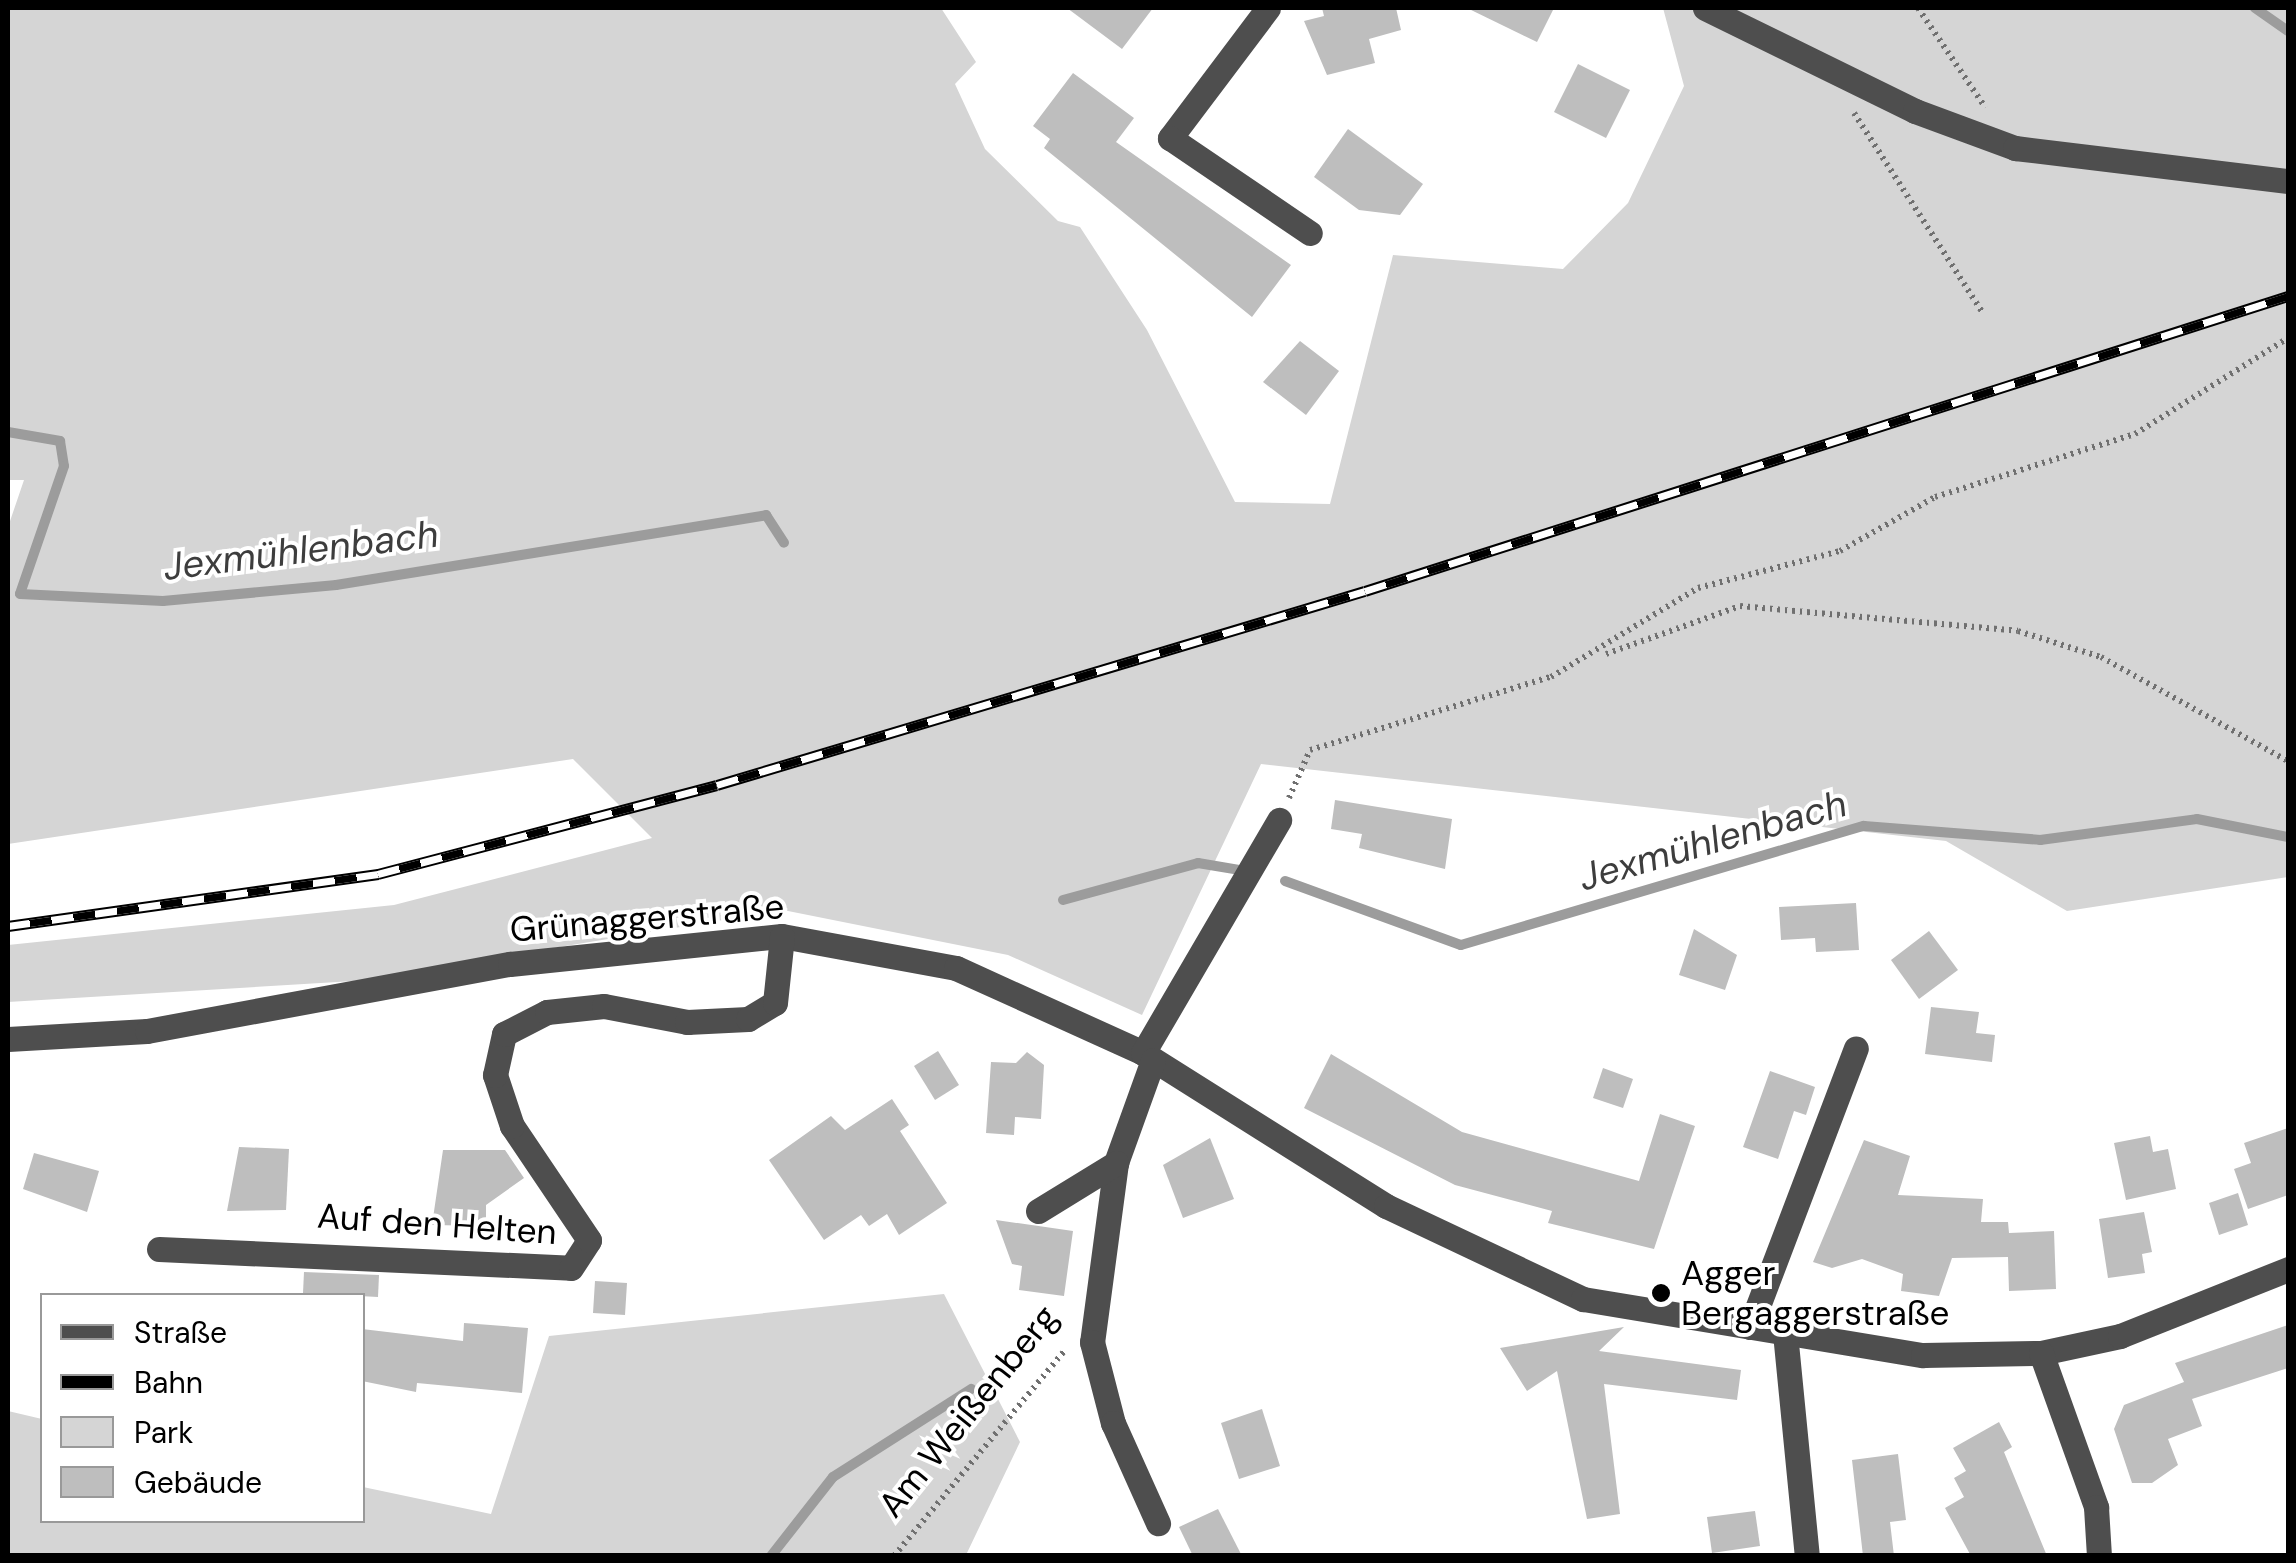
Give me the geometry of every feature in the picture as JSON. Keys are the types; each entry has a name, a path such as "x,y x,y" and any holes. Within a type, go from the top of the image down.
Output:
{"street":[{"path":"1268,8 1170,138 1310,233"},
{"path":"1705,8 1831,72 2014,148 2288,181"},
{"name":"Am Weißenberg","path":"1158,1523 1112,1423 1092,1342 1116,1164 1148,1056 1279,820"},
{"name":"Grünaggerstraße","path":"8,1039 147,1031 510,964 782,936 956,968 1148,1056 1386,1206 1514,1271 1582,1299 1923,1355 2041,1352 2120,1336 2288,1269"},
{"name":"Auf den Helten","path":"158,1249 570,1268 588,1240 512,1126 495,1075 504,1034 547,1012 604,1006 687,1022 748,1018 775,1003 782,936"},
{"path":"1750,1327 1856,1048"},
{"path":"1038,1211 1116,1164"},
{"path":"1786,1333 1806,1556"},
{"path":"2041,1352 2096,1506 2099,1556"}],"path":[{"path":"1918,8 2014,148"},
{"path":"1831,72 1983,313"},
{"path":"1596,658 1698,588 1840,551 1935,497 2134,434 2288,338"},
{"path":"1279,820 1310,750 1596,658 1740,606 2018,631 2101,657 2288,762"},
{"name":"Am Weißenberg","path":"894,1556 1096,1310"}],"green space":[{"path":"8,8 941,8 976,62 955,84 985,149 1058,221 1080,227 1147,330 1235,502 1330,504 1393,255 1563,269 1628,203 1684,86 1663,8 2288,8 2288,877 2067,911 1946,841 1261,764 1142,1015 1008,955 783,910 354,981 8,1002 8,945 394,905 652,838 573,759 8,844 8,527 24,480 8,480"},
{"path":"944,1294 1020,1442 966,1555 8,1555 8,1411 40,1419 40,1523 365,1523 365,1487 491,1514 549,1336"}],"building":[{"path":"1067,8 1153,8 1122,49"},
{"path":"1322,8 1396,8 1401,30 1369,39 1375,63 1327,75 1304,21 1324,16"},
{"path":"1467,8 1554,8 1537,42"},
{"path":"1578,64 1630,90 1606,138 1554,112"},
{"path":"1073,73 1134,118 1116,142 1291,265 1252,317 1044,148 1050,139 1033,126"},
{"path":"1348,129 1423,184 1400,215 1359,210 1314,177"},
{"path":"1300,341 1339,371 1306,415 1263,382"},
{"path":"1335,800 1452,819 1445,869 1359,848 1362,834 1331,829"},
{"path":"1856,903 1859,950 1816,952 1815,938 1781,940 1779,907"},
{"path":"1694,929 1737,955 1725,990 1679,975"},
{"path":"1929,931 1958,970 1919,999 1891,960"},
{"path":"1931,1007 1979,1012 1976,1033 1995,1035 1992,1062 1925,1054"},
{"path":"938,1051 959,1085 935,1100 914,1066"},
{"path":"1027,1052 1044,1065 1041,1119 1015,1117 1014,1135 986,1133 991,1062 1016,1063"},
{"path":"1331,1054 1462,1132 1639,1181 1660,1114 1695,1126 1654,1249 1548,1223 1552,1211 1455,1185 1304,1108"},
{"path":"1603,1068 1633,1079 1623,1108 1593,1098"},
{"path":"1770,1071 1815,1087 1806,1115 1794,1111 1778,1159 1743,1147"},
{"path":"892,1099 909,1125 900,1131 947,1203 899,1235 887,1214 869,1226 861,1215 824,1240 769,1160 831,1116 845,1130"},
{"path":"2288,1128 2288,1195 2248,1209 2234,1169 2251,1163 2244,1143"},
{"path":"2150,1136 2153,1152 2168,1149 2176,1189 2126,1200 2114,1143"},
{"path":"1210,1138 1234,1199 1183,1218 1163,1165"},
{"path":"1864,1140 1910,1156 1898,1195 1983,1199 1981,1222 2008,1222 2009,1233 2054,1231 2056,1289 2009,1291 2008,1257 1952,1258 1939,1296 1901,1291 1903,1274 1862,1259 1832,1268 1813,1262"},
{"path":"239,1147 289,1149 286,1210 227,1211"},
{"path":"443,1150 505,1150 524,1178 486,1205 486,1226 432,1225"},
{"path":"34,1153 99,1171 87,1212 23,1189"},
{"path":"2238,1193 2248,1225 2219,1235 2209,1203"},
{"path":"2144,1212 2152,1252 2142,1254 2145,1273 2108,1278 2099,1219"},
{"path":"996,1220 1073,1231 1064,1296 1019,1290 1022,1266 1012,1264"},
{"path":"304,1272 379,1275 378,1297 365,1296 365,1293 303,1293"},
{"path":"595,1281 627,1283 625,1315 593,1313"},
{"path":"464,1323 528,1328 522,1393 417,1383 416,1392 365,1382 365,1329 463,1341"},
{"path":"2288,1325 2288,1368 2192,1399 2202,1426 2168,1439 2178,1465 2152,1483 2132,1483 2114,1429 2124,1405 2184,1382 2175,1363"},
{"path":"1624,1327 1599,1351 1741,1370 1737,1400 1604,1384 1620,1514 1587,1519 1557,1371 1527,1391 1500,1348"},
{"path":"1262,1409 1280,1466 1239,1479 1221,1423"},
{"path":"1999,1422 2012,1447 2004,1452 2047,1556 1971,1556 1945,1508 1964,1497 1954,1478 1966,1471 1953,1448"},
{"path":"1898,1454 1906,1520 1890,1522 1894,1556 1863,1556 1852,1460"},
{"path":"1218,1509 1242,1556 1193,1556 1179,1527"},
{"path":"1755,1511 1760,1546 1712,1553 1707,1517"}],"waterway":[{"path":"2255,8 2288,31"},
{"name":"Jexmühlenbach","path":"8,432 60,441 64,466 20,594 163,601 336,585 766,515 784,543"},
{"name":"Jexmühlenbach","path":"1285,881 1461,945 1864,826 2040,840 2197,819 2288,837"},
{"path":"1063,900 1198,863 1246,871"},
{"path":"771,1556 833,1477 971,1389"}],"railway":[{"path":"8,926 378,874 717,785 1365,591 2288,296"}],"place":[{"name":"Agger Bergaggerstraße","path":"1661,1293"}]}
